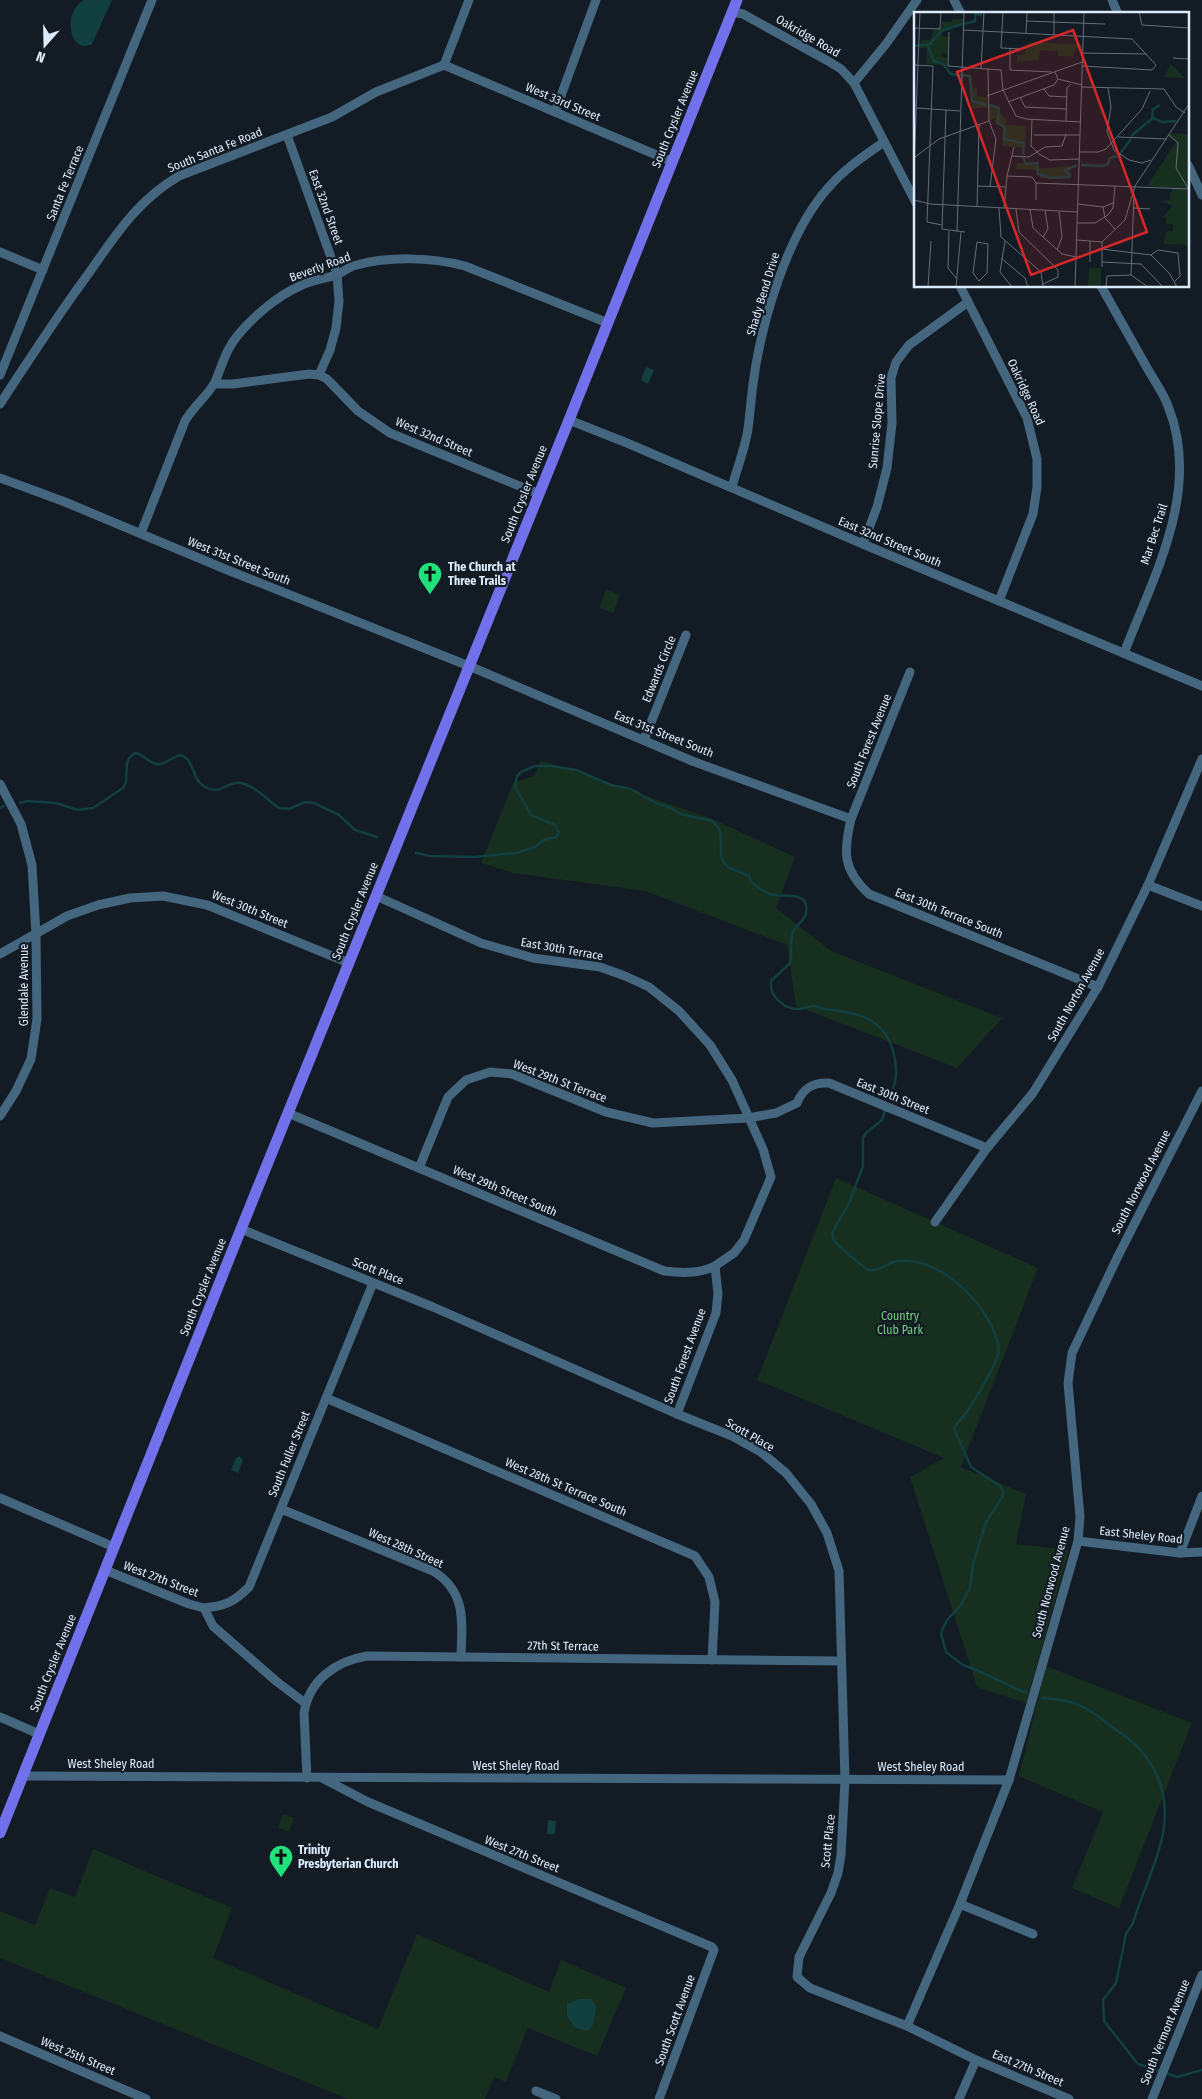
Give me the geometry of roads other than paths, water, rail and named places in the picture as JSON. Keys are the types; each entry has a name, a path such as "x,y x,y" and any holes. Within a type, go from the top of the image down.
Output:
{"main road":[{"name":"South Crysler Avenue","path":"0,1833 737,0"}],"street":[{"name":"Santa Fe Terrace","path":"0,375 152,0"},
{"path":"444,65 467,0"},
{"path":"555,112 596,0"},
{"path":"854,83 886,44 917,0"},
{"path":"954,0 959,12"},
{"path":"1112,0 1117,12"},
{"name":"Oakridge Road","path":"732,12 743,14 841,69 854,83 914,199"},
{"name":"West 33rd Street","path":"444,65 673,162"},
{"name":"South Santa Fe Road","path":"0,404 64,307 121,228 144,200 161,187 178,176 332,117 376,92 444,65"},
{"name":"East 32nd Street","path":"287,135 337,274 339,301 336,328 330,350 319,375"},
{"name":"Shady Bend Drive","path":"732,487 748,431 753,382 765,323 792,245 808,215 828,187 853,164 884,142"},
{"path":"1190,169 1202,195"},
{"path":"0,252 43,270"},
{"name":"Beverly Road","path":"141,533 185,421 192,409 214,384 218,369 237,336 276,299 298,286 337,274 352,266 396,260 450,262 465,266 608,323"},
{"name":"Oakridge Road","path":"961,288 1028,418 1037,459 1037,487 1033,514 999,601"},
{"name":"Mar Bec Trail","path":"1102,288 1168,404 1175,427 1180,465 1176,510 1169,535 1124,653"},
{"name":"Sunrise Slope Drive","path":"863,544 877,507 887,468 892,423 891,378 896,362 908,345 968,302"},
{"path":"214,384 233,384 309,374 319,375"},
{"name":"West 32nd Street","path":"319,375 327,379 358,411 390,433 539,494"},
{"name":"East 32nd Street South","path":"569,420 627,442 863,544 1202,686"},
{"name":"West 31st Street South","path":"0,478 65,502 225,569 470,666"},
{"name":"Edwards Circle","path":"644,740 686,636"},
{"name":"East 31st Street South","path":"470,666 692,761 852,819"},
{"name":"South Forest Avenue","path":"852,819 910,672"},
{"name":"South Norton Avenue","path":"935,1222 987,1148 1033,1093 1098,987 1148,885 1202,759"},
{"name":"Glendale Avenue","path":"0,784 21,824 32,865 38,1019 31,1059 16,1091 0,1116"},
{"name":"East 30th Terrace South","path":"852,819 845,844 846,862 855,880 869,894 1098,987"},
{"path":"1148,885 1202,906"},
{"name":"West 30th Street","path":"0,954 67,916 98,905 137,897 163,896 207,905 349,963"},
{"name":"East 30th Terrace","path":"376,896 481,943 533,958 600,967 625,976 649,987 679,1011 710,1045 732,1080 763,1149 772,1177 740,1248 714,1266"},
{"name":"West 29th St Terrace","path":"419,1168 448,1097 466,1080 490,1072 512,1074 606,1112 653,1123 748,1118 776,1113 797,1103"},
{"name":"East 30th Street","path":"797,1103 807,1087 818,1082 829,1083 987,1148"},
{"name":"South Norwood Avenue","path":"907,2026 960,1904 1009,1780 1078,1541 1080,1517 1068,1383 1072,1353 1118,1256 1202,1091"},
{"name":"West 29th Street South","path":"288,1113 664,1271 679,1273 699,1271 714,1266"},
{"name":"Scott Place","path":"241,1230 432,1307 677,1414 732,1436 761,1452 786,1473 811,1504 827,1533 838,1570 845,1780 838,1873 831,1893 799,1957 797,1977"},
{"name":"South Forest Avenue","path":"677,1414 716,1313 718,1294 714,1266"},
{"name":"South Fuller Street","path":"204,1608 221,1607 237,1599 249,1587 373,1283"},
{"name":"West 28th St Terrace South","path":"326,1398 695,1556 708,1577 715,1602 712,1660"},
{"path":"1180,1553 1202,1496"},
{"name":"West 27th Street","path":"0,1498 114,1547"},
{"name":"West 28th Street","path":"281,1509 433,1571 441,1576 452,1587 460,1604 462,1620 461,1657"},
{"name":"East Sheley Road","path":"1078,1541 1180,1553 1202,1552"},
{"name":"West 27th Street","path":"105,1570 189,1604 204,1608 213,1626 276,1681 305,1703"},
{"name":"27th St Terrace","path":"305,1703 326,1673 339,1663 351,1658 367,1656 842,1661"},
{"path":"305,1703 307,1778"},
{"path":"0,1717 39,1734"},
{"name":"West Sheley Road","path":"23,1776 1009,1780"},
{"name":"West 27th Street","path":"322,1778 368,1802 684,1934 712,1947 714,1950"},
{"path":"960,1904 1033,1934"},
{"name":"South Scott Avenue","path":"659,2099 714,1950"},
{"name":"South Vermont Avenue","path":"1153,2096 1202,1975"},
{"name":"East 27th Street","path":"797,1977 810,1988 907,2026 976,2060 1069,2099"},
{"name":"West 25th Street","path":"0,2036 146,2099"},
{"path":"959,2099 976,2060"},
{"path":"536,2091 556,2099"}],"waterway":[{"path":"20,803 27,801 56,803 78,810 93,808 123,788 126,782 129,758 135,753 157,764 164,763 180,755 189,761 197,780 205,787 215,790 231,784 241,783 256,790 279,808 289,809 305,802 314,803 339,815 355,830 377,837"},
{"path":"416,853 430,856 475,857 516,853 535,847 544,840 556,837 559,833 555,825 531,815 515,787 517,776 521,772 535,766 551,766 576,770 611,785 631,789 681,814 712,821 717,826 721,835 721,856 725,864 750,877 750,881 761,890 774,895 796,896 801,898 806,906 805,916 794,929 792,936 790,963 771,981 775,997 784,1005 794,1009 815,1006 849,1012 876,1024 889,1040 895,1058 896,1076 889,1099"},
{"path":"0,808 4,806"},
{"path":"885,1111 882,1120 866,1133 863,1138 863,1166 849,1203 832,1233 834,1240 840,1247 869,1270 877,1270 898,1261 927,1265 940,1271 964,1289 975,1301 991,1325 997,1339 998,1354 996,1360 977,1395 954,1429 971,1467 1000,1486 1003,1496 986,1522 973,1564 970,1588 960,1606 947,1620 941,1633 946,1652 963,1665 1026,1693"},
{"path":"1043,1698 1067,1701 1079,1705 1128,1738 1149,1761 1157,1776 1163,1795 1165,1813 1159,1850 1133,1923 1126,1934 1116,1983 1103,2000 1104,2021 1138,2064 1160,2071"},
{"path":"1166,2073 1177,2077 1202,2070"}],"place":[{"name":"The Church at Three Trails","path":"430,595"},
{"name":"Trinity Presbyterian Church","path":"281,1878"}],"park label":[{"name":"Country Club Park","path":"900,1323"}]}
